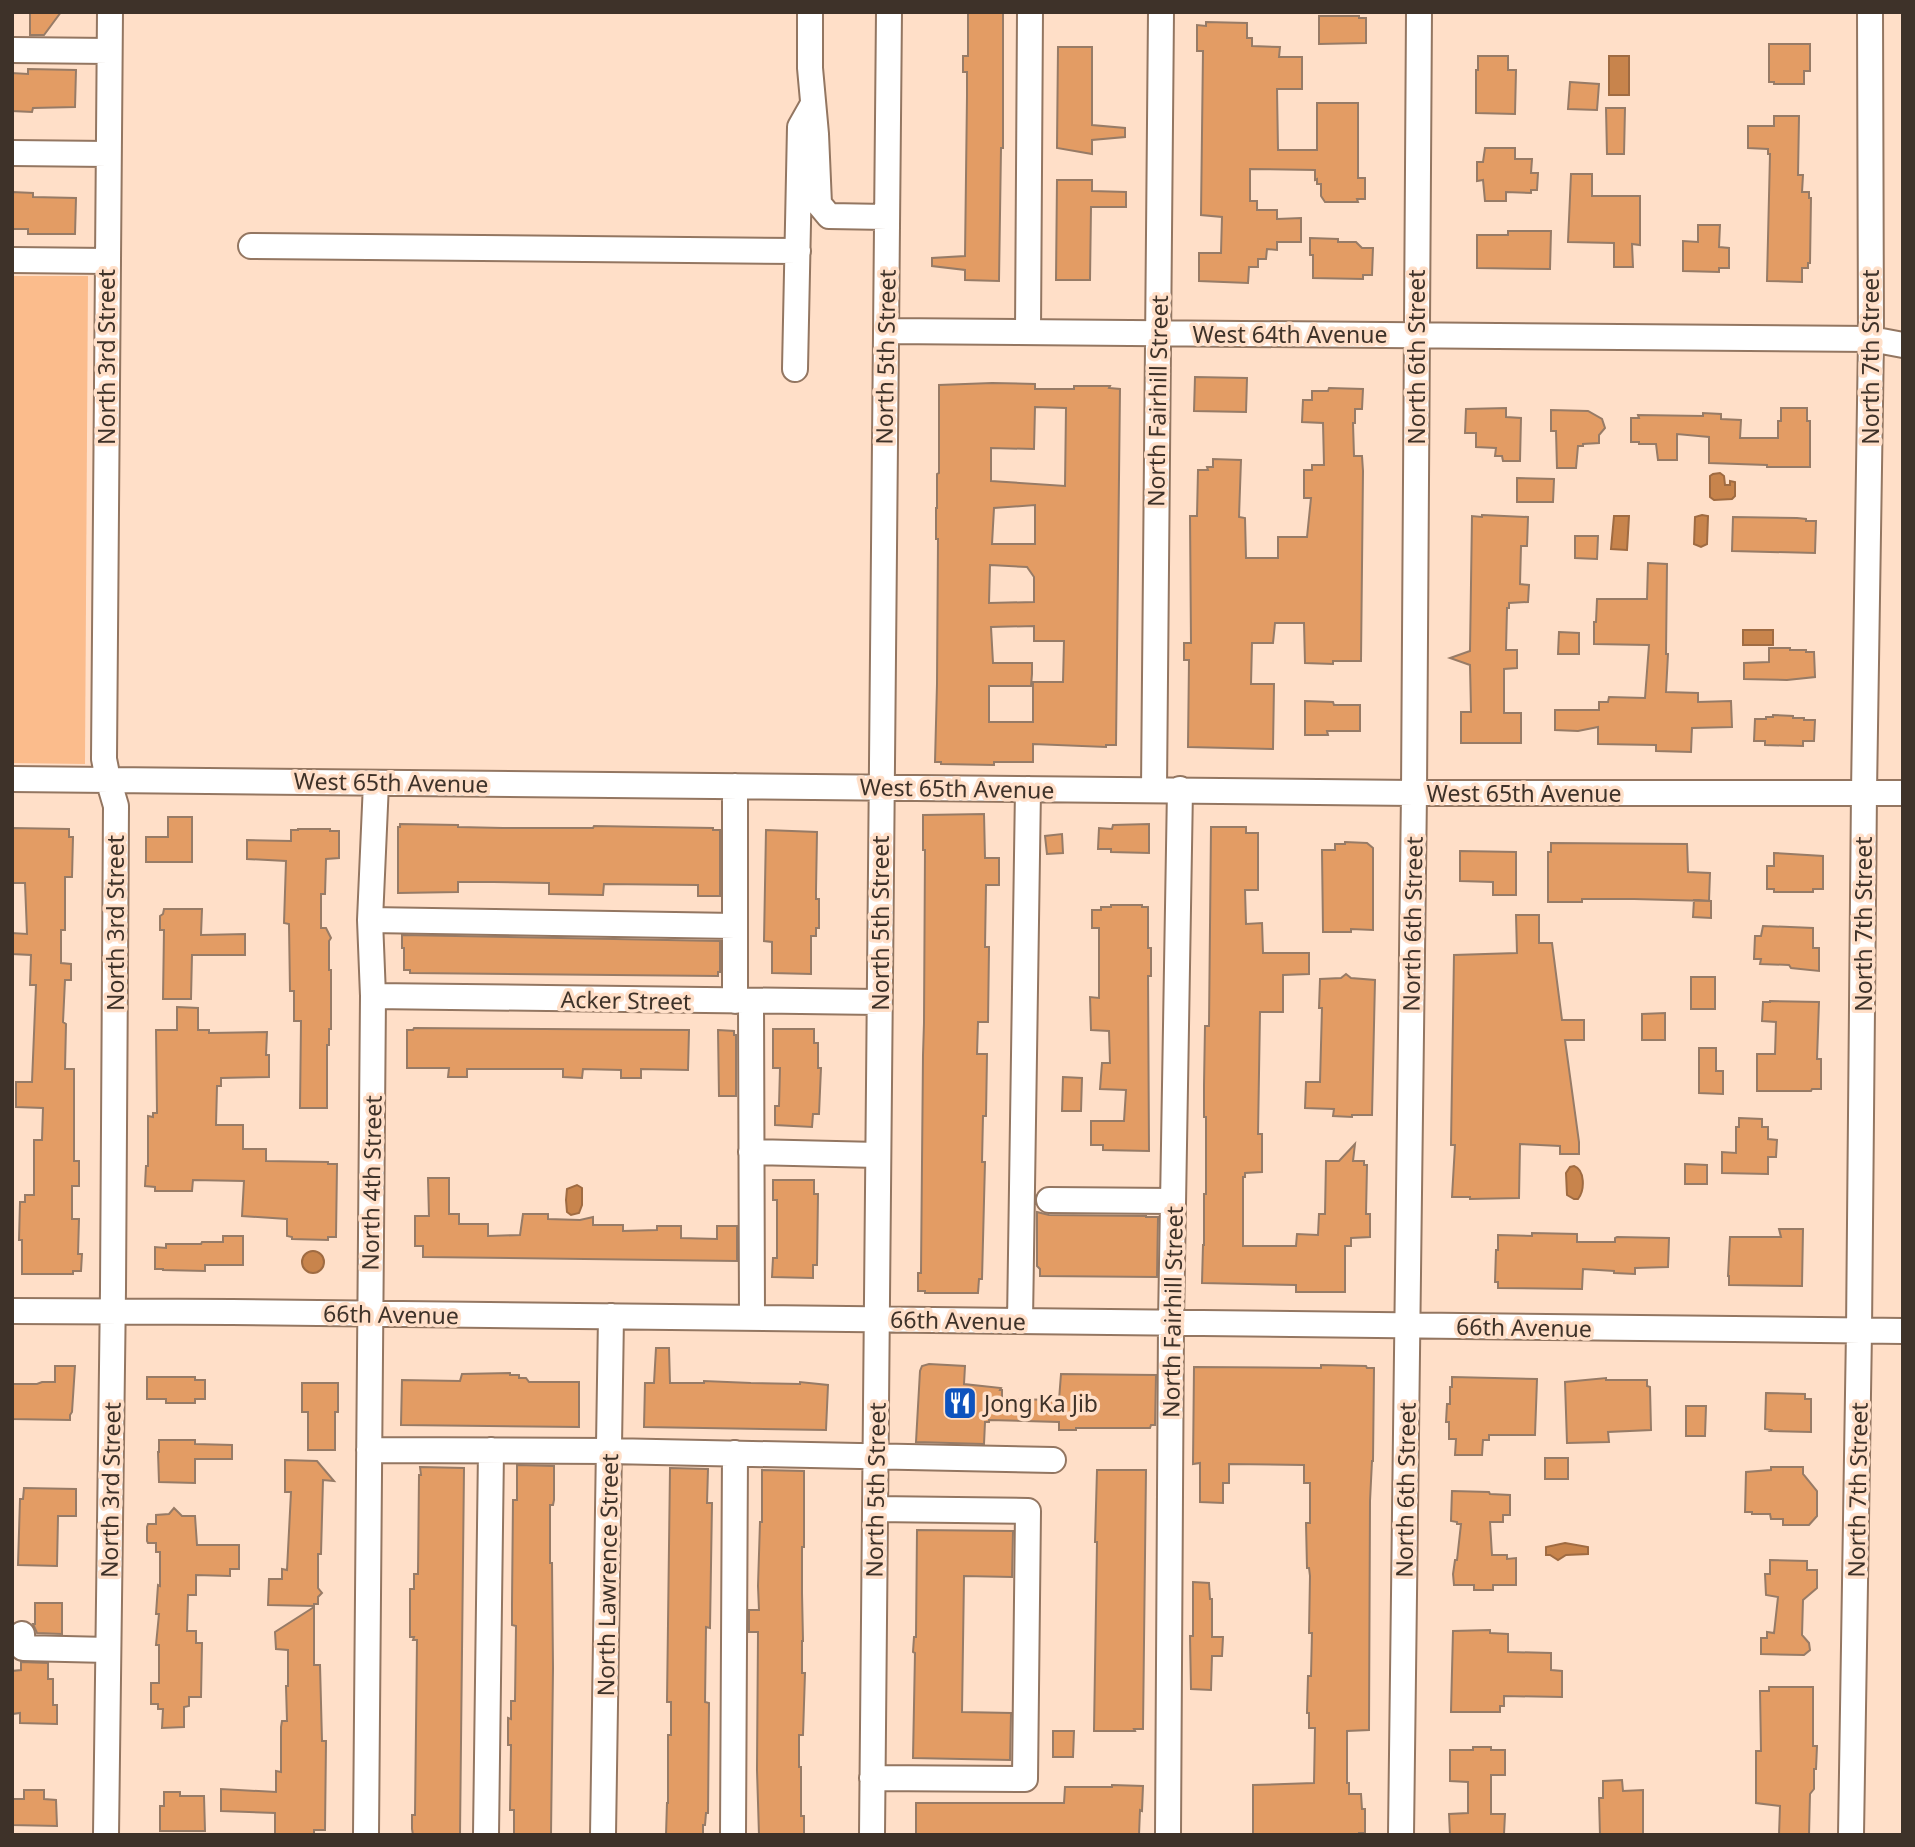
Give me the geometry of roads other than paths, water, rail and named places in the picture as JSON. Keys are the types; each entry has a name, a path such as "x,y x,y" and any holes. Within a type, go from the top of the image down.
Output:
{"street":[{"name":"North 3rd Street","path":"106,1835 116,806 104,759 110,12"},
{"path":"810,12 810,68 819,204 829,216"},
{"name":"North 5th Street","path":"872,1835 889,12"},
{"path":"1028,332 1030,12"},
{"name":"North Fairhill Street","path":"1154,789 1161,12"},
{"name":"North 6th Street","path":"1401,1835 1414,793 1419,12"},
{"name":"North 7th Street","path":"1851,1835 1871,339 1870,12"},
{"path":"12,50 110,51"},
{"path":"795,369 800,127 813,104"},
{"path":"12,153 108,154"},
{"path":"251,246 798,244 829,216 887,217"},
{"path":"12,260 107,261"},
{"name":"West 64th Avenue","path":"886,331 1871,339 1903,345"},
{"name":"West 65th Avenue","path":"12,779 1414,793 1903,793"},
{"name":"North 4th Street","path":"366,1835 373,996 370,920 376,783"},
{"path":"735,786 735,926 743,1001 751,1152 752,1318"},
{"path":"1020,1321 1028,789"},
{"name":"North Fairhill Street","path":"1168,1835 1171,1323 1180,789"},
{"path":"370,920 735,926"},
{"name":"Acker Street","path":"373,996 879,1002"},
{"path":"751,1152 878,1155"},
{"path":"1049,1200 1173,1201"},
{"name":"66th Avenue","path":"12,1311 1903,1331"},
{"name":"North Lawrence Street","path":"603,1835 611,1316"},
{"path":"369,1450 609,1451 1053,1460"},
{"path":"486,1835 491,1450"},
{"path":"733,1835 735,1453"},
{"path":"872,1778 1026,1779 1028,1511 875,1509"},
{"path":"22,1633 23,1648 108,1650"}],"place":[{"name":"Jong Ka Jib","path":"960,1403"}]}
